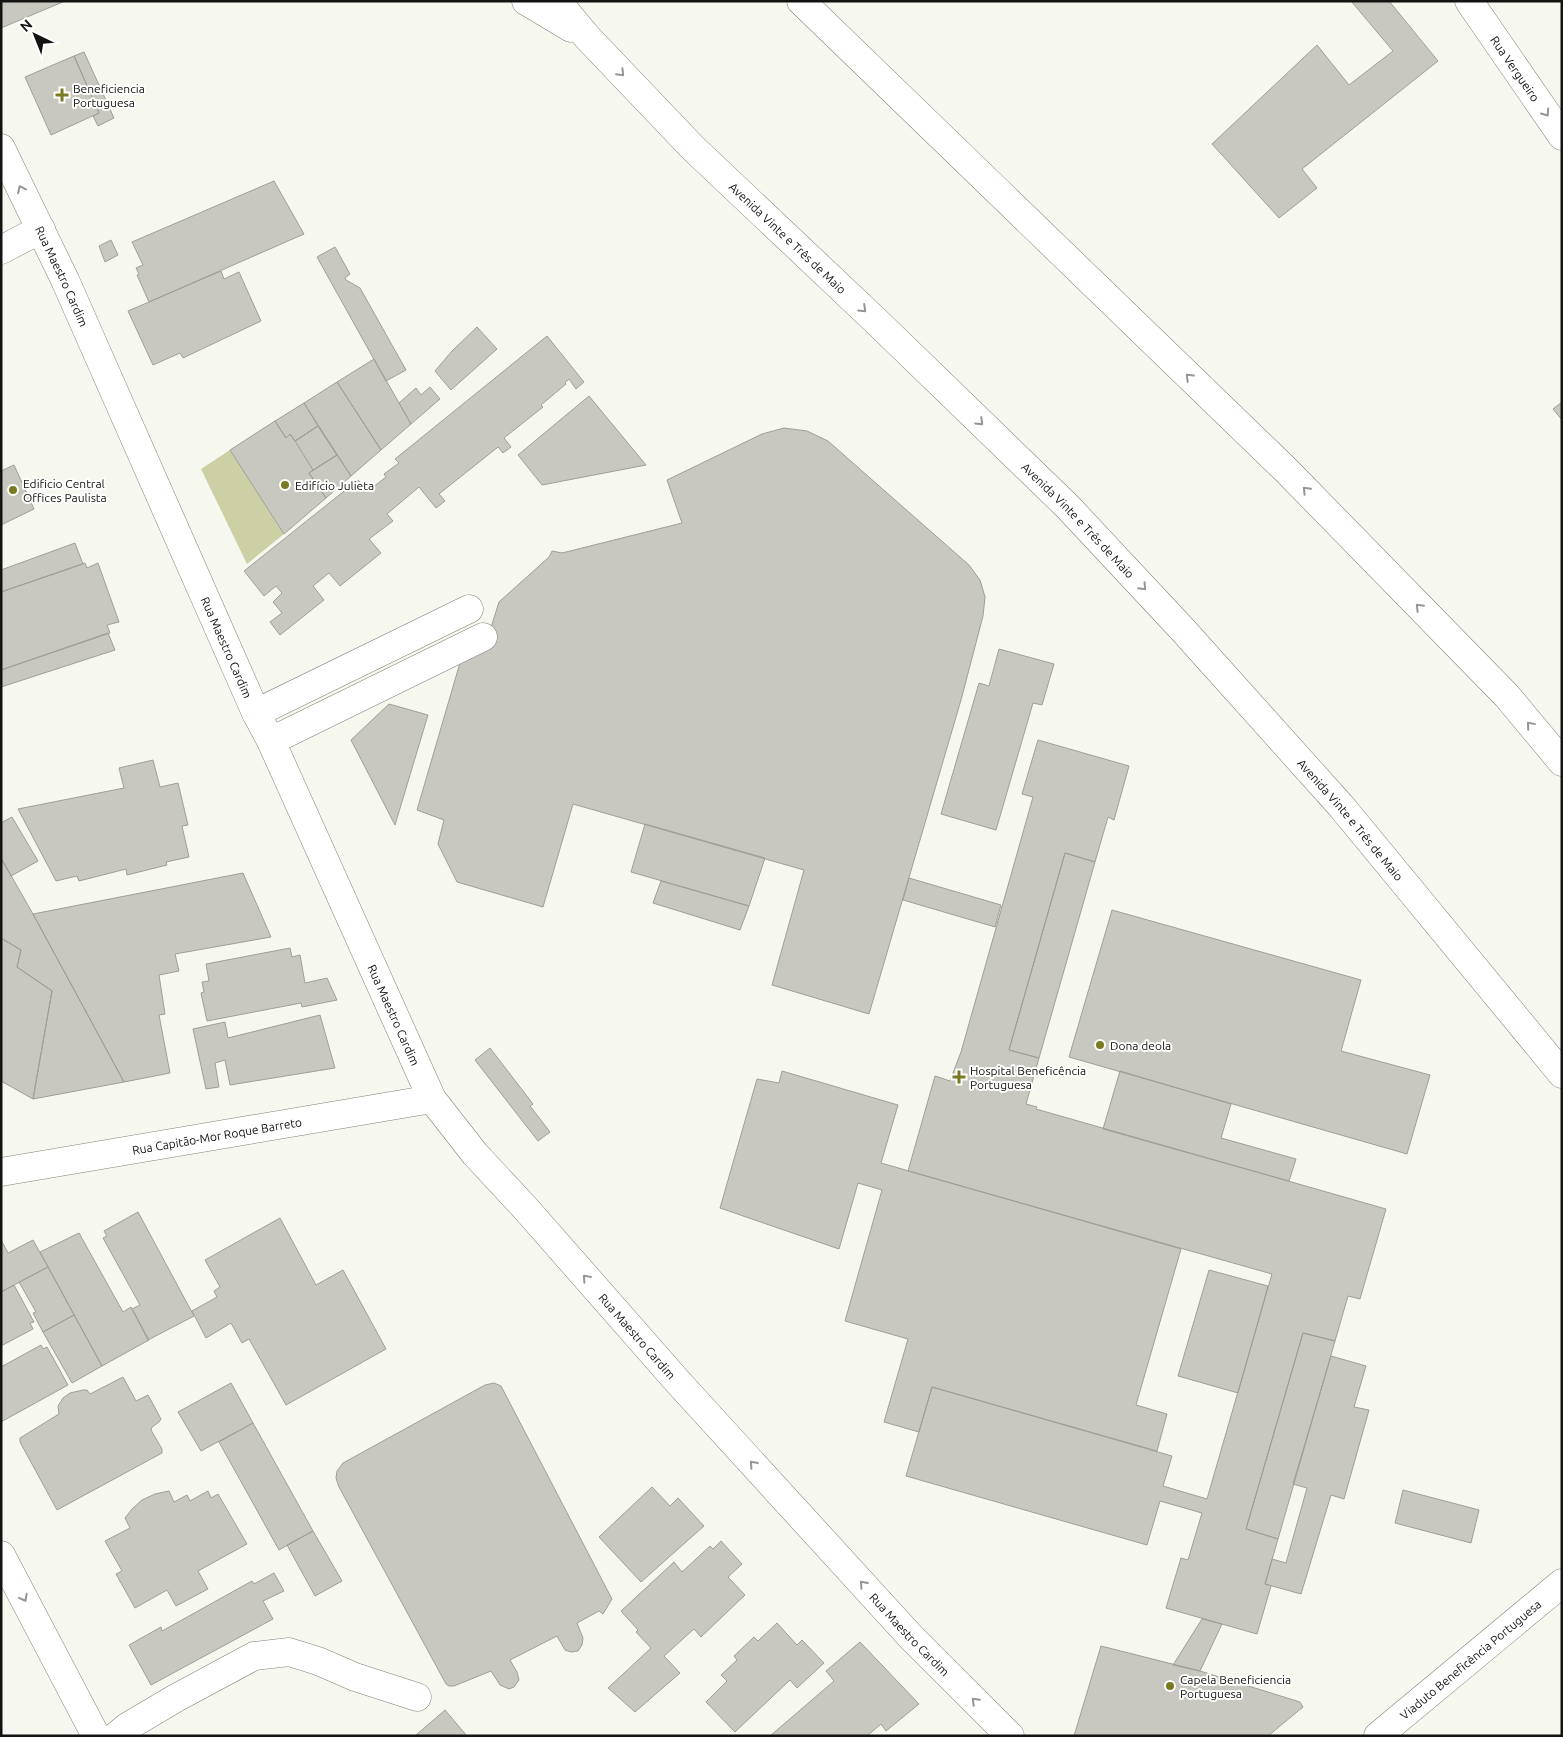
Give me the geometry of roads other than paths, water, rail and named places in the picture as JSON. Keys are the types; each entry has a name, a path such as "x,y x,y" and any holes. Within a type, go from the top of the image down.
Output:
{"main road":[{"path":"526,1 588,38"},
{"name":"Avenida Vinte e Três de Maio","path":"557,1 588,38 693,148 876,321 1068,507 1183,630 1340,806 1562,1074"},
{"path":"801,1 1286,470 1507,696 1562,762"},
{"name":"Rua Vergueiro","path":"1469,1 1562,136"},
{"name":"Rua Maestro Cardim","path":"1,148 65,280 256,713 271,741 432,1099 475,1154 527,1210 678,1382 911,1637 1010,1736"},
{"path":"1,250 41,230"},
{"path":"256,713 469,610"},
{"path":"271,741 483,637"},
{"name":"Rua Capitão-Mor Roque Barreto","path":"1,1172 432,1099"},
{"path":"1,1555 96,1736"},
{"name":"Viaduto Beneficência Portuguesa","path":"1378,1736 1562,1583"},
{"path":"116,1736 176,1698 254,1656 288,1652 318,1661 355,1678 417,1697"}],"place":[{"name":"Beneficiencia Portuguesa","path":"62,95"},
{"name":"Edifício Julieta","path":"285,485"},
{"name":"Edificio Central Offices Paulista","path":"13,490"},
{"name":"Dona deola","path":"1100,1045"},
{"name":"Hospital Beneficência Portuguesa","path":"959,1077"},
{"name":"Capela Beneficiencia Portuguesa","path":"1170,1686"}]}
